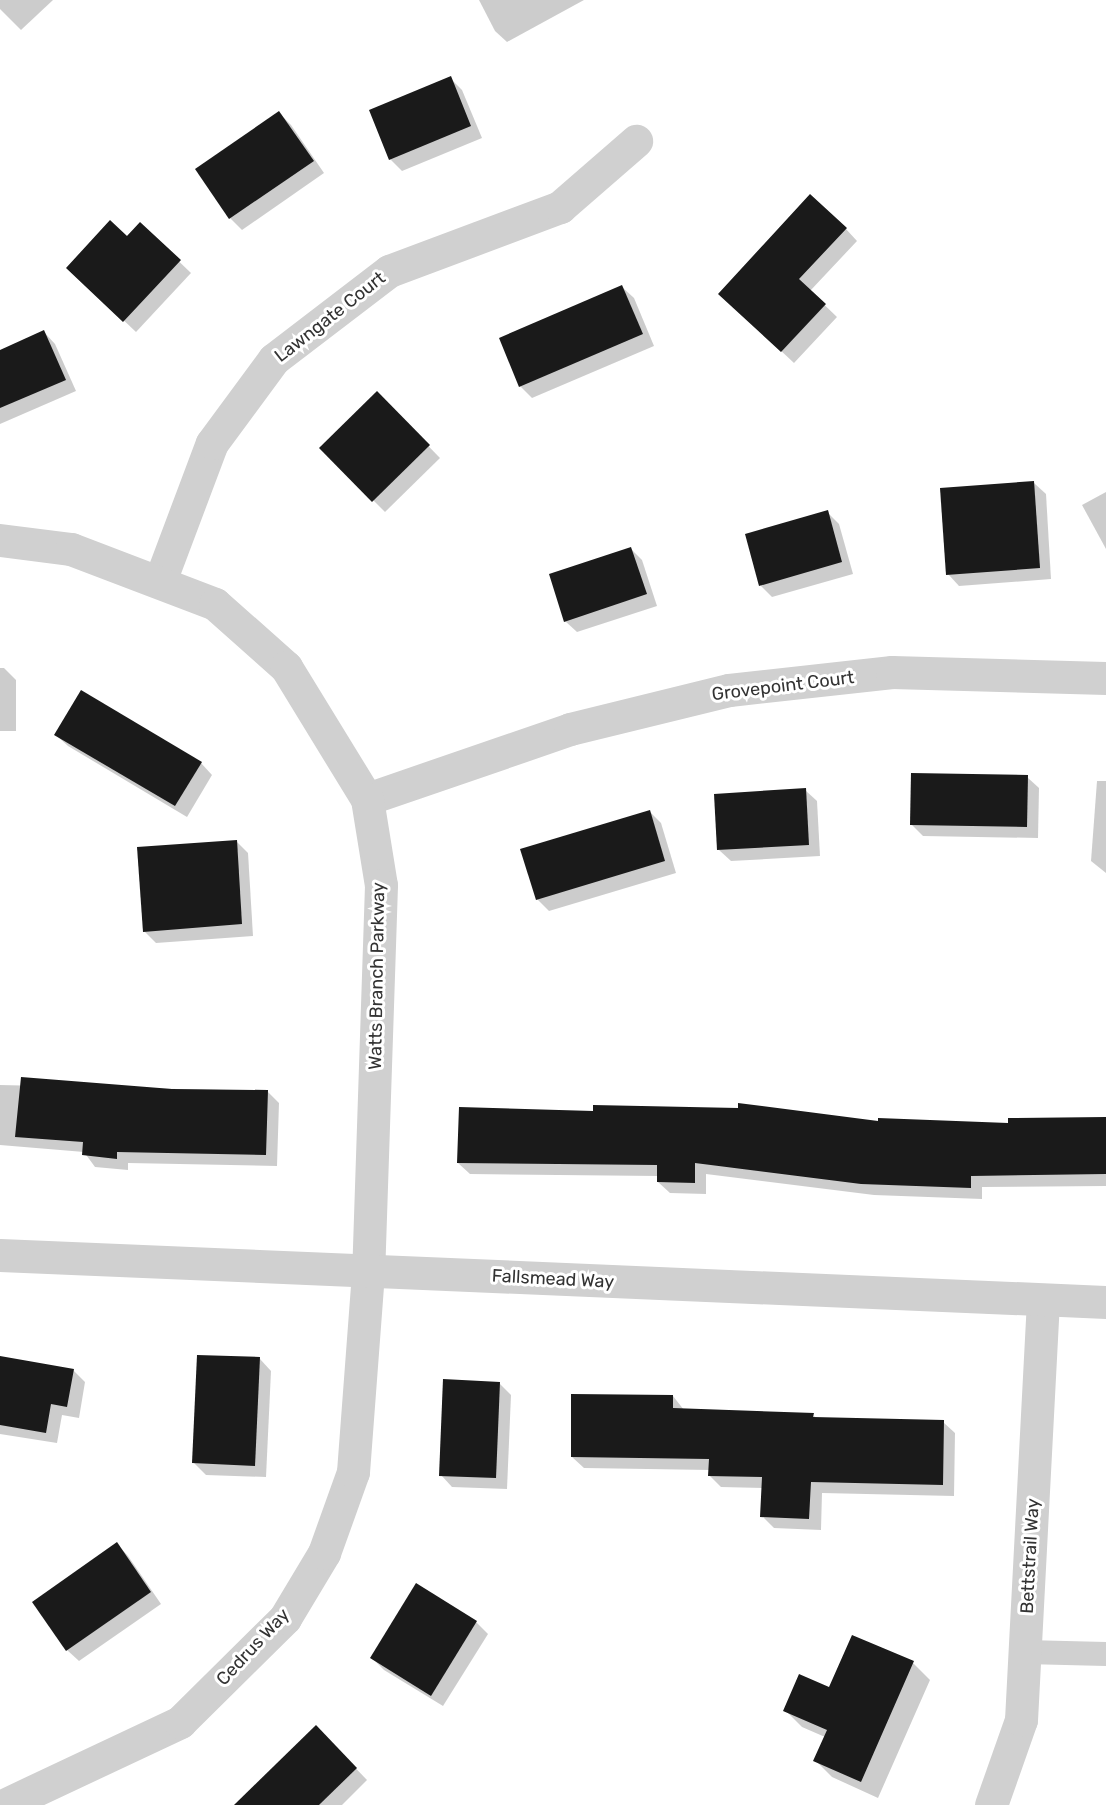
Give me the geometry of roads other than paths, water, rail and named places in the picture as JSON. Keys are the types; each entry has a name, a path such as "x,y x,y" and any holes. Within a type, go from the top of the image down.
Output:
{"street":[{"name":"Lawngate Court","path":"160,581 212,444 274,359 389,271 560,207 636,141"},
{"name":"Watts Branch Parkway","path":"0,540 71,549 160,581 215,604 286,667 367,799 381,885 368,1271"},
{"name":"Grovepoint Court","path":"367,799 570,729 729,690 892,672 1106,678"},
{"name":"Fallsmead Way","path":"0,1255 1106,1302"},
{"name":"Cedrus Way","path":"4,1805 180,1722 285,1618 324,1553 352,1472 368,1271"},
{"name":"Bettstrail Way","path":"991,1805 1022,1720 1043,1301"}],"lane":[{"path":"1025,1652 1106,1654"}]}
